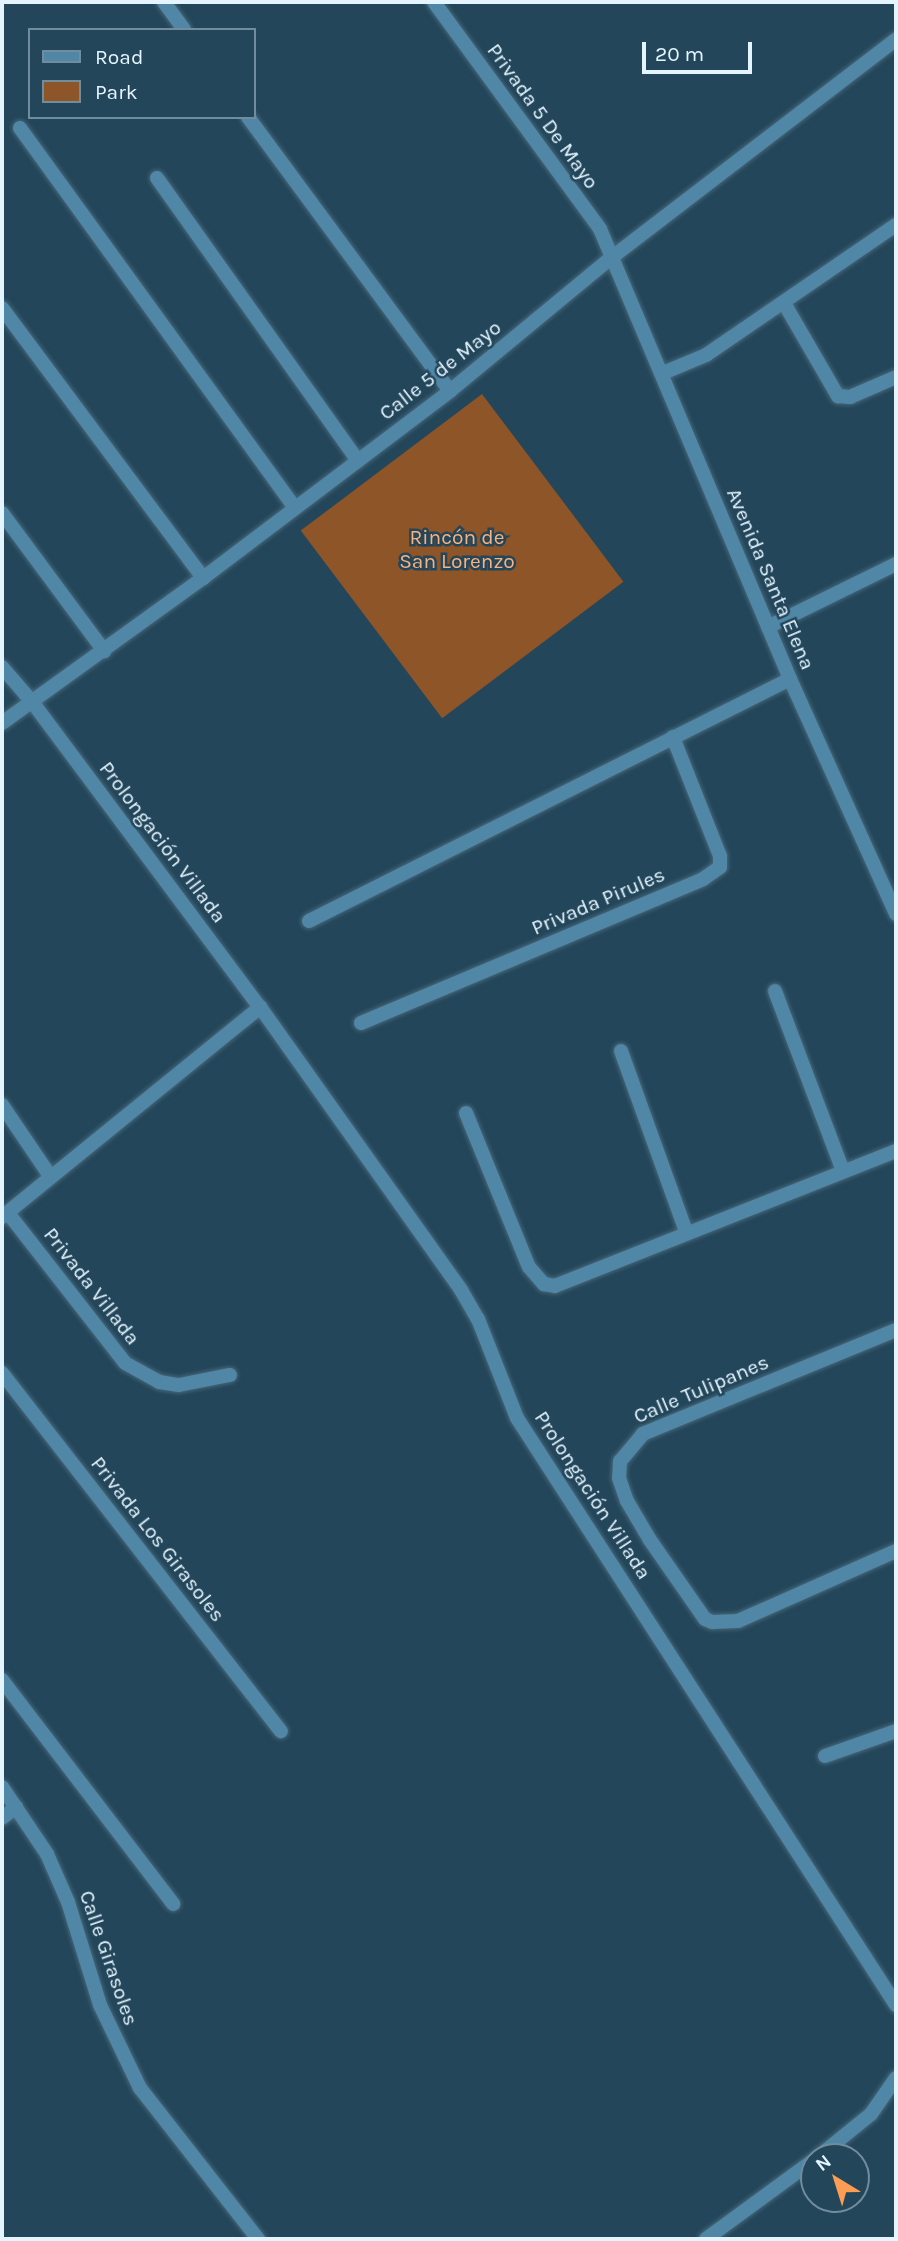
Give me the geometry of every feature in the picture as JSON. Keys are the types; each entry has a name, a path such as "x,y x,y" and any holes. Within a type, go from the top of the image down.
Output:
{"street":[{"path":"164,2 183,28"},
{"name":"Privada 5 De Mayo","path":"434,2 600,229 611,258"},
{"name":"Calle 5 de Mayo","path":"2,723 203,578 450,391 611,258 896,40"},
{"path":"249,119 450,391"},
{"path":"20,128 294,507"},
{"path":"157,178 358,461"},
{"path":"663,373 706,355 896,225"},
{"name":"Avenida Santa Elena","path":"611,258 663,373 790,679 896,914"},
{"path":"783,303 838,396 850,397 896,377"},
{"path":"2,308 203,578"},
{"path":"2,513 104,651"},
{"path":"768,627 896,564"},
{"name":"Prolongación Villada","path":"2,667 33,703 260,1007 461,1290 478,1319 517,1418 896,2005"},
{"path":"309,921 790,679"},
{"name":"Privada Pirules","path":"361,1023 713,873 720,867 720,856 673,737"},
{"path":"775,991 843,1171"},
{"path":"5,1215 260,1007"},
{"path":"621,1051 686,1231"},
{"path":"2,1105 50,1177"},
{"path":"466,1113 529,1267 544,1284 565,1286 686,1231 896,1151"},
{"name":"Privada Villada","path":"5,1215 125,1363 159,1382 179,1385 230,1375"},
{"name":"Calle Tulipanes","path":"896,1330 643,1434 620,1461 620,1478 626,1501 705,1619 712,1622 738,1621 896,1551"},
{"name":"Privada Los Girasoles","path":"2,1373 281,1731"},
{"path":"2,1680 173,1904"},
{"path":"825,1756 896,1731"},
{"name":"Calle Girasoles","path":"2,1787 47,1854 68,1902 100,2005 140,2088 258,2239"},
{"path":"2,1818 16,1807"},
{"path":"835,2143 871,2114 896,2078"},
{"path":"706,2239 800,2170"}],"green space":[{"name":"Rincón de San Lorenzo","path":"482,394 623,582 442,718 301,531"}]}
